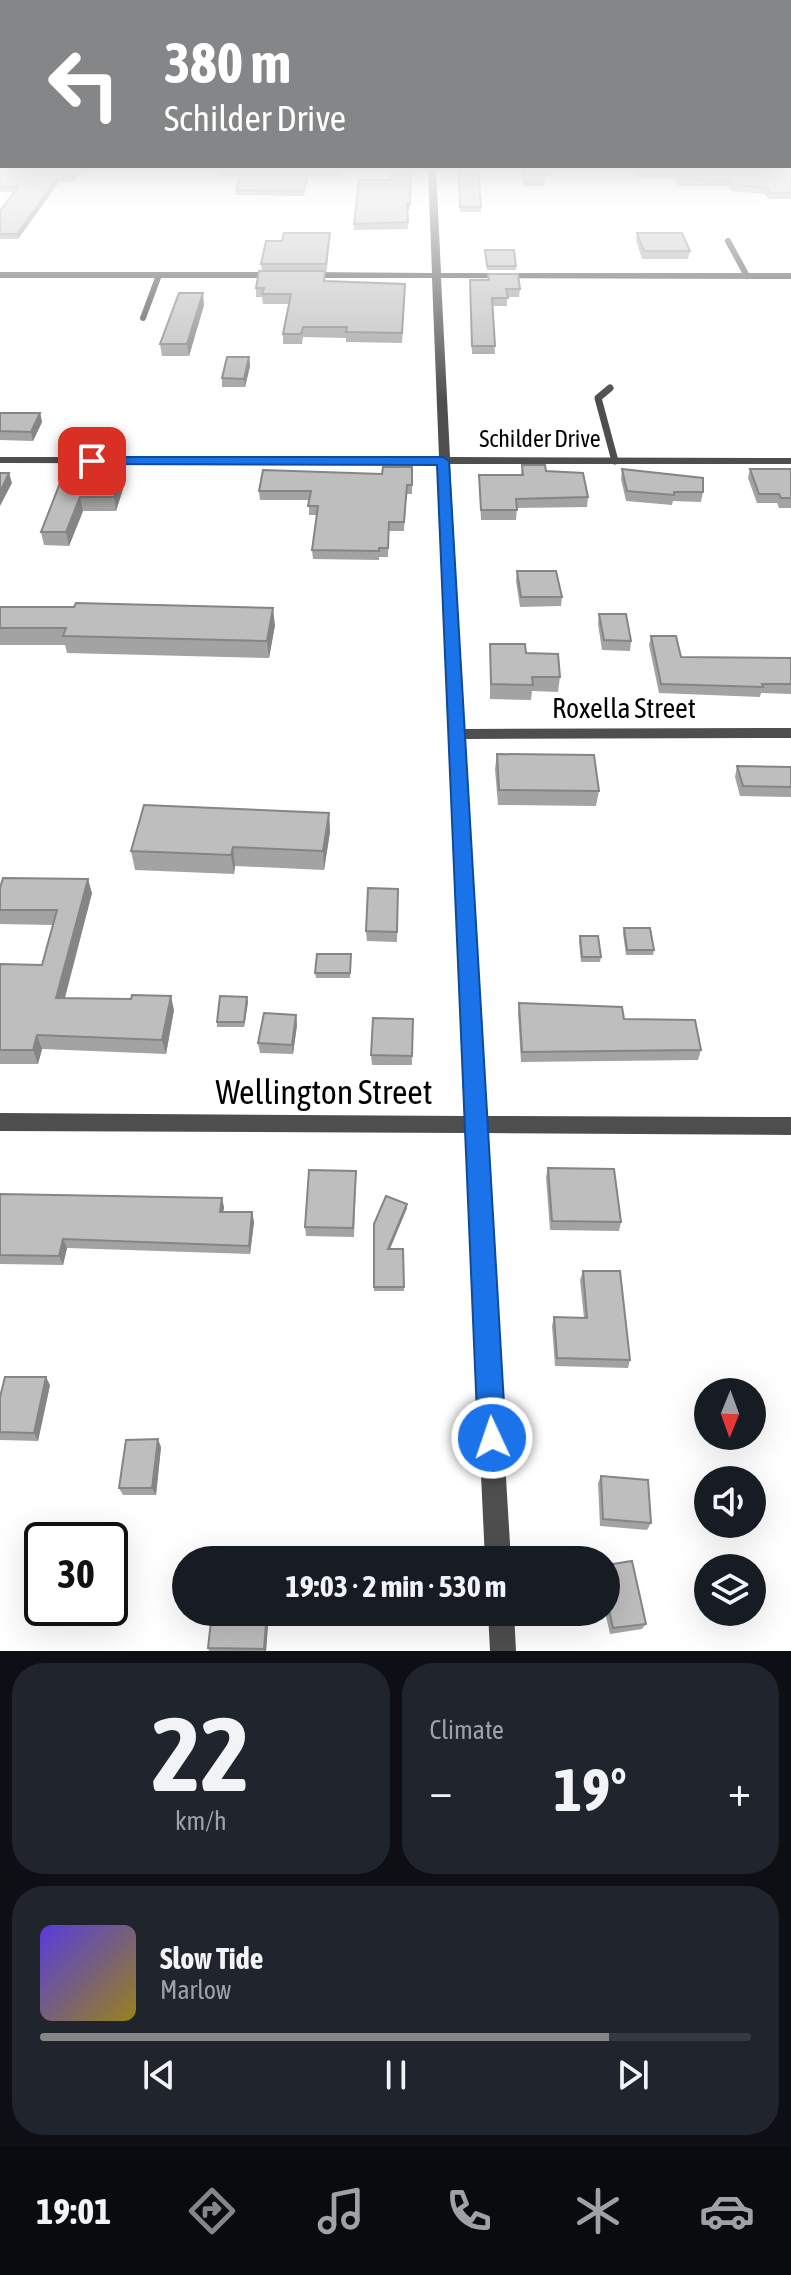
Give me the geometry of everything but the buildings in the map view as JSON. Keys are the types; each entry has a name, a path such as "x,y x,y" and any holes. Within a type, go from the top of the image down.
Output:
{"street":[{"path":"435,245 497,1546"},
{"path":"0,275 283,275"},
{"path":"299,275 791,276"},
{"name":"Schilder Drive","path":"0,460 791,461"},
{"name":"Roxella Street","path":"458,734 791,733"},
{"name":"Wellington Street","path":"0,1122 791,1126"},
{"path":"502,1626 503,1651"}],"lane":[{"path":"730,245 747,276"},
{"path":"143,318 159,275"},
{"path":"610,388 598,398 615,461"}],"route":[{"path":"92,461 443,461 492,1438"}]}
